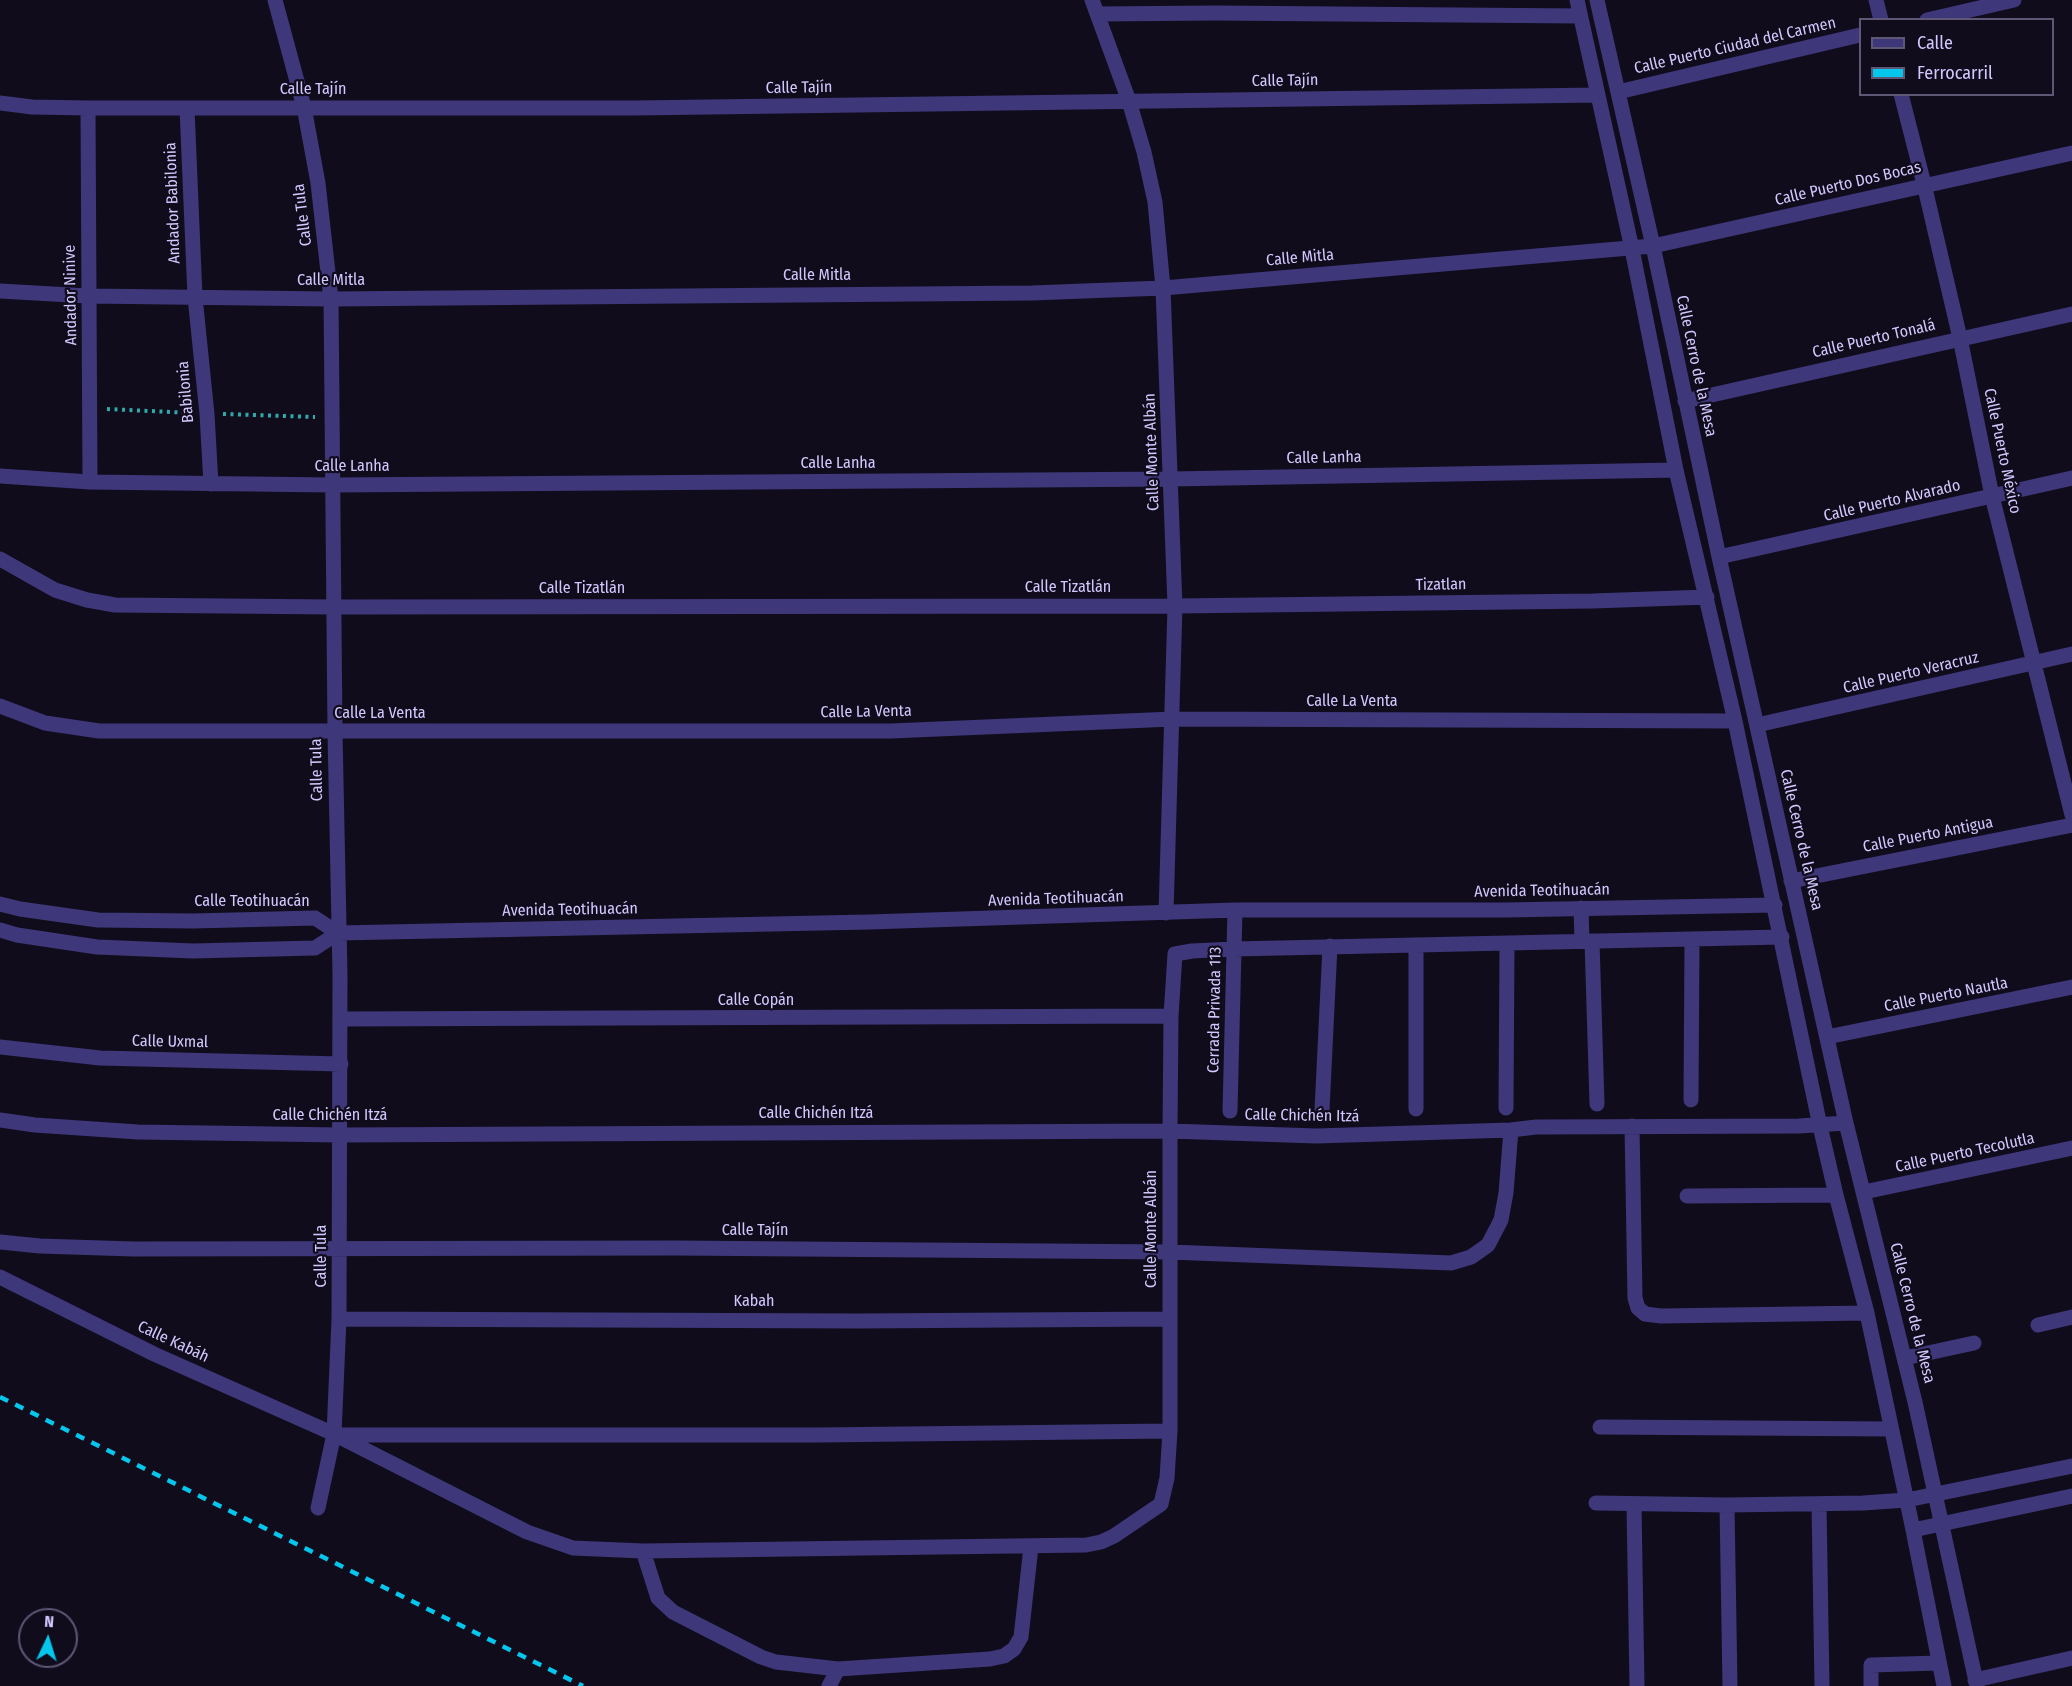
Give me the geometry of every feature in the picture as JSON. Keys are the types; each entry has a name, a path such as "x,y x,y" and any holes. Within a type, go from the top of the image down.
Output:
{"street":[{"name":"Calle Tula","path":"275,0 304,108 318,183 331,299 340,1019 339,1319 334,1434 318,1508"},
{"path":"1577,0 1632,249 1676,470 1735,720 1782,937 1820,1126 1867,1313 1944,1686"},
{"name":"Calle Cerro de la Mesa","path":"1597,0 1791,881 1846,1123 1905,1358 1976,1683"},
{"path":"1876,0 1880,18"},
{"path":"1936,18 2014,0"},
{"path":"1095,7 1227,13 1581,16"},
{"name":"Calle Monte Albán","path":"1095,7 1129,100 1144,152 1155,202 1163,288 1175,606 1166,913"},
{"name":"Calle Puerto Ciudad del Carmen","path":"1618,92 1859,35"},
{"name":"Calle Tajín","path":"0,103 32,107 88,108 635,108 1598,95"},
{"name":"Calle Puerto México","path":"1902,96 1960,339 1992,496 2072,815"},
{"name":"Andador Ninive","path":"88,108 90,482"},
{"name":"Andador Babilonia","path":"187,108 195,297"},
{"name":"Calle Puerto Dos Bocas","path":"1632,249 2072,153"},
{"name":"Calle Mitla","path":"0,291 88,297 331,299 1032,293 1163,288 1632,249"},
{"name":"Babilonia","path":"195,297 207,414 211,484"},
{"name":"Calle Puerto Tonalá","path":"1685,401 2072,314"},
{"name":"Calle Lanha","path":"0,476 90,482 332,485 1171,479 1676,470"},
{"name":"Calle Puerto Alvarado","path":"1719,557 2072,478"},
{"name":"Calle Tizatlán","path":"0,559 55,590 87,600 115,605 1175,606"},
{"name":"Tizatlan","path":"1175,606 1593,602 1707,597"},
{"name":"Calle Puerto Veracruz","path":"1757,725 2072,654"},
{"name":"Calle La Venta","path":"0,706 45,723 99,731 891,730 1173,719 1735,720"},
{"name":"Calle Puerto Antigua","path":"1791,881 2072,825"},
{"name":"Calle Teotihuacán","path":"0,904 98,920 193,921 315,918 338,933"},
{"name":"Avenida Teotihuacán","path":"338,933 845,923 1234,910 1775,906"},
{"path":"1581,908 1587,941 1598,1104"},
{"path":"17,935 20,909"},
{"name":"Cerrada Privada 113","path":"1230,1110 1234,910"},
{"path":"0,930 17,935 97,947 193,951 315,948 338,933"},
{"path":"1234,948 1782,937"},
{"path":"1691,1100 1692,939"},
{"path":"1506,1108 1507,944"},
{"path":"1416,945 1416,1109"},
{"path":"1322,1110 1330,946"},
{"name":"Calle Monte Albán","path":"1161,1504 1167,1478 1170,1431 1170,1131 1174,954 1234,948"},
{"name":"Calle Puerto Nautla","path":"1827,1037 2072,987"},
{"name":"Calle Copán","path":"340,1019 1171,1016"},
{"name":"Calle Uxmal","path":"0,1047 100,1058 340,1064"},
{"name":"Calle Chichén Itzá","path":"0,1120 35,1125 138,1132 340,1135 1170,1131 1316,1136 1511,1130 1536,1127 1820,1126 1846,1123"},
{"path":"1632,1126 1635,1299 1638,1308 1645,1314 1660,1316 1867,1313"},
{"name":"Calle Tajín","path":"339,1249 676,1248 1170,1252 1451,1263 1471,1257 1488,1245 1501,1220 1506,1193 1511,1130"},
{"name":"Calle Puerto Tecolutla","path":"1864,1192 2072,1148"},
{"path":"1687,1196 1836,1195"},
{"path":"0,1242 133,1249 339,1249"},
{"name":"Calle Kabáh","path":"0,1277 154,1354 334,1434 535,1535 573,1548 643,1551 1086,1545 1101,1542 1161,1504"},
{"path":"2038,1325 2072,1317"},
{"name":"Kabah","path":"339,1319 1169,1319"},
{"path":"1905,1358 1974,1343"},
{"path":"1600,1427 1891,1429"},
{"path":"334,1434 818,1435 1170,1431"},
{"path":"1596,1503 1728,1505 1906,1500 1935,1496 2072,1466"},
{"path":"1913,1530 2072,1496"},
{"path":"1634,1504 1637,1686"},
{"path":"1819,1504 1822,1686"},
{"path":"1728,1505 1730,1686"},
{"path":"643,1551 658,1598 673,1612 760,1657 776,1662 838,1669 990,1659 1004,1656 1014,1649 1021,1637 1031,1547"},
{"path":"1976,1683 2072,1658"},
{"path":"1871,1686 1871,1665 1939,1663"},
{"path":"829,1686 838,1669"}],"railway":[{"path":"0,1397 583,1686"}]}
